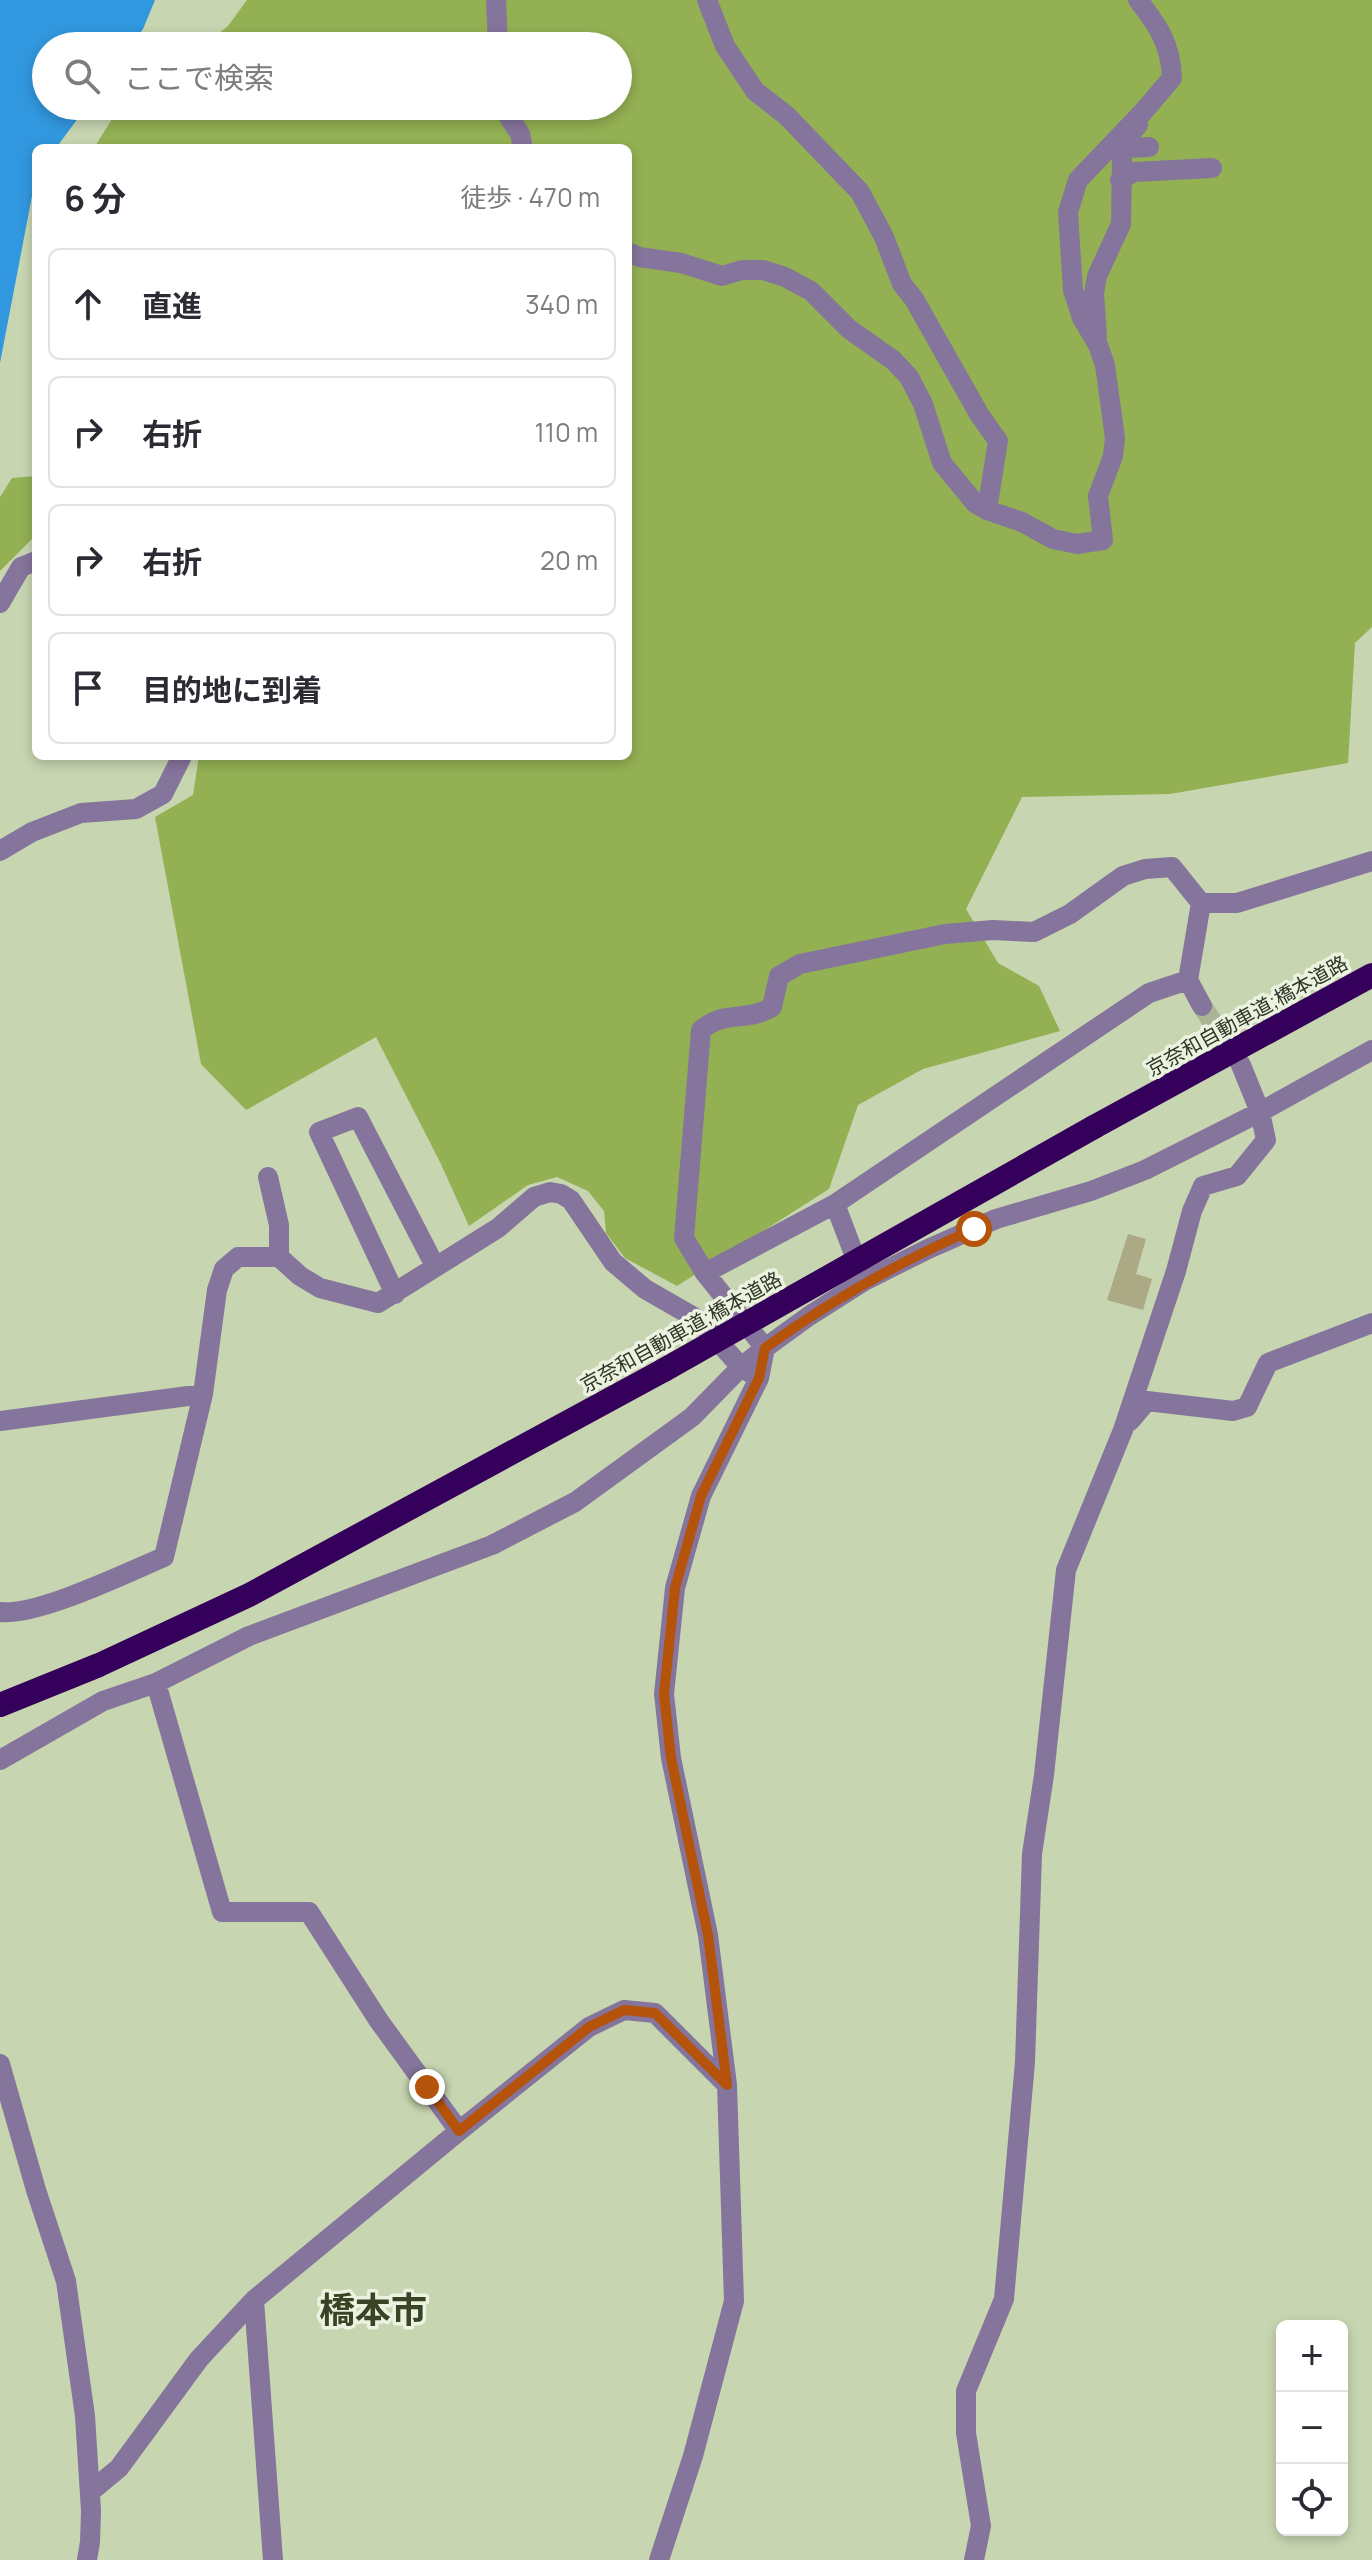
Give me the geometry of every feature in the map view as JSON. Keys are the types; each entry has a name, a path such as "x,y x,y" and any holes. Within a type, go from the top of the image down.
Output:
{"highway":[{"name":"京奈和自動車道;橋本道路","path":"0,1705 99,1665 251,1594 664,1370 1094,1127 1372,975"}],"street":[{"path":"496,0 497,32"},
{"path":"707,0 725,46 755,91 787,116 860,192 884,237 902,284 914,299 979,414 998,441 987,510"},
{"path":"1098,345 1094,293 1097,276 1121,224 1122,155 1127,148 1127,137 1162,100 1172,78 1172,54 1138,0"},
{"path":"632,254 681,263 722,276 742,270 763,270 785,277 811,291 849,329 893,360 909,377 923,404 942,463 975,503 1022,522 1053,539 1077,544 1103,540 1098,496 1113,456 1115,438 1105,365 1098,345 1082,318 1073,290 1068,212 1078,180 1172,78"},
{"path":"511,120 522,144"},
{"path":"1127,148 1149,147"},
{"path":"1120,180 1134,172 1212,168"},
{"path":"0,603 21,567 32,563"},
{"path":"0,851 32,832 81,813 136,809 163,794 180,760"},
{"path":"1201,903 1237,903 1372,861"},
{"path":"659,2560 693,2456 734,2301 727,2085 708,1935 671,1758 664,1694 675,1588 701,1496 759,1378 765,1348 705,1273 684,1238 701,1030 715,1018 760,1015 772,1007 779,976 800,964 945,934 993,930 1034,932 1070,914 1123,876 1145,869 1172,867 1201,903 1188,980 1202,1006"},
{"path":"705,1273 835,1204 1149,993 1188,980"},
{"path":"0,1760 103,1701 156,1683 249,1636 492,1545 575,1502 692,1417 741,1367 765,1348 864,1281 996,1219 1091,1191 1145,1170 1260,1112 1372,1050"},
{"path":"974,2560 981,2526 966,2433 966,2391 1004,2299 1025,2062 1032,1854 1066,1570 1123,1430 1176,1271 1192,1211 1203,1186 1237,1176 1266,1140 1260,1112 1241,1065"},
{"path":"395,1294 319,1132 358,1117 435,1266"},
{"path":"268,1177 279,1225 279,1257"},
{"path":"0,1612 12,1613 78,1593 164,1557 203,1394 217,1290 224,1269 238,1257 279,1257 300,1276 320,1288 378,1303 498,1228 534,1197 550,1192 561,1194 571,1200 613,1262 645,1289 699,1320 741,1367 759,1378"},
{"path":"835,1204 864,1281"},
{"path":"1123,1430 1147,1401 1233,1411 1247,1407 1268,1363 1372,1323"},
{"path":"0,1421 203,1394"},
{"path":"156,1683 222,1912 309,1912 379,2021 459,2131"},
{"path":"90,2492 119,2468 199,2359 254,2300 589,2027 624,2010 655,2013 727,2085"},
{"path":"0,2064 66,2281 85,2416 90,2492 87,2560"},
{"path":"254,2300 273,2560"}],"green space":[{"path":"247,0 1372,0 1372,627 1355,643 1348,763 1170,794 1022,797 966,909 998,963 1039,986 1060,1031 923,1069 858,1105 829,1189 677,1286 625,1258 606,1233 604,1211 588,1191 557,1177 528,1185 469,1226 376,1037 246,1110 201,1064 155,817 193,795 198,760 632,760 632,144 96,144 111,120 632,120 632,32 220,32"},
{"path":"32,476 32,539 0,571 0,497 12,478"}],"water":[{"path":"0,0 155,0 141,32 32,32 32,120 77,120 59,144 32,144 32,196 0,363"}],"building":[{"path":"1128,1234 1146,1239 1136,1274 1152,1279 1143,1310 1107,1300"}],"tunnel":[{"path":"1202,1006 1241,1065"}],"district":[{"name":"橋本市","path":"373,2310"}],"route":[{"path":"427,2087 459,2131 589,2027 624,2010 655,2013 727,2085 708,1935 671,1758 664,1694 675,1588 701,1496 759,1378 765,1348 864,1281 974,1229"}]}
